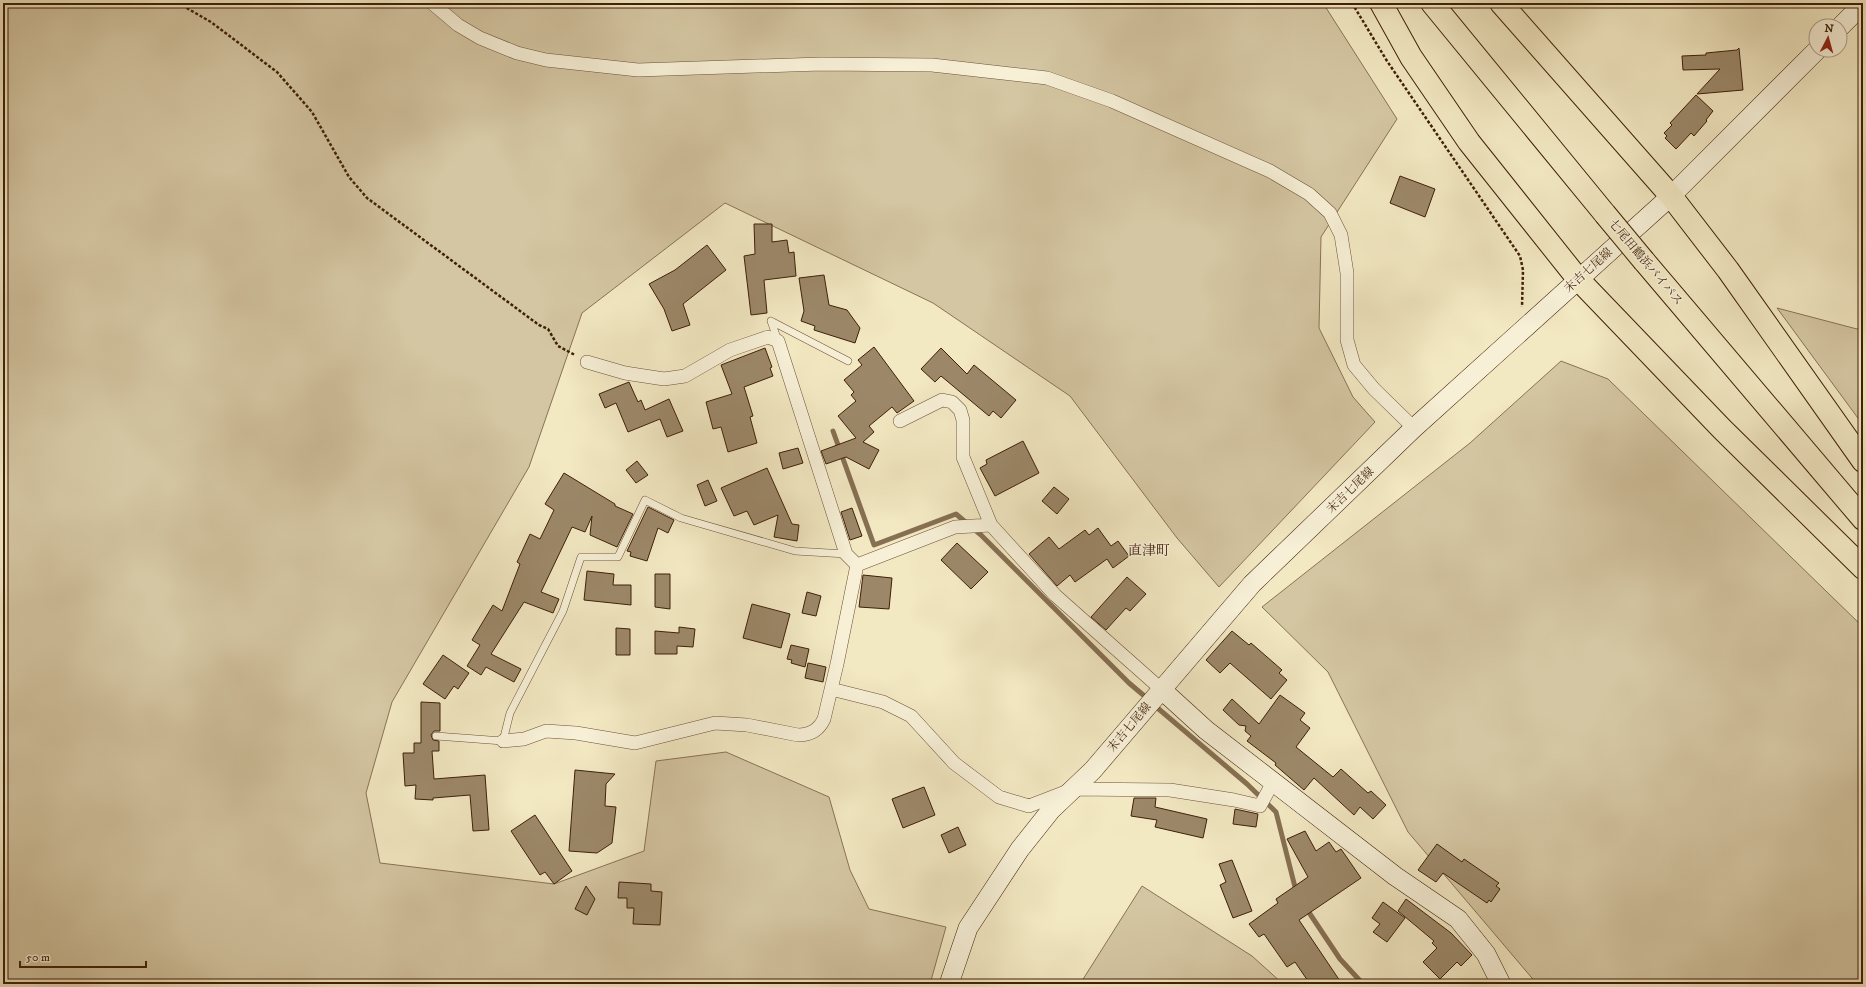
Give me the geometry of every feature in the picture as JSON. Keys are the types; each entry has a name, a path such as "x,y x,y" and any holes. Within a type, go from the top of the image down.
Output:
{"highway":[{"path":"1381,3 1410,57 1469,142 1578,279 1712,418 1863,568"},
{"name":"七尾田鶴浜バイパス","path":"1432,3 1644,261 1863,520"},
{"path":"1501,3 1671,196 1728,270 1863,461"}],"main road":[{"path":"1848,19 1863,4"},
{"name":"末吉七尾線","path":"949,984 968,928 1020,849 1051,810 1093,770 1252,584 1414,428 1671,196 1809,58"},
{"path":"1161,689 1206,730 1273,782 1395,876 1458,919 1486,954 1501,984"}],"street":[{"path":"432,3 458,24 480,38 517,53 546,60 638,70 821,64 932,65 1047,78 1112,101 1270,171 1309,194 1330,212 1341,235 1347,273 1347,340 1354,365 1374,389 1414,428"},
{"path":"587,362 625,373 664,379 685,376 730,350 738,347 768,337 778,341 846,554 857,565"},
{"path":"900,422 942,400 952,402 960,410 963,420 963,457 991,525 1055,595 1161,689"},
{"path":"857,565 922,538 955,527 991,525"},
{"path":"503,741 524,739 546,731 576,733 635,743 715,724 747,725 798,735 806,735 813,732 822,724 831,689 857,565"},
{"path":"831,689 883,702 911,716 954,763 999,797 1029,806 1073,789 1170,790 1234,800 1260,806 1273,782"}],"lane":[{"path":"778,341 771,321 848,361"},
{"path":"436,736 503,741 510,713 563,611 581,557 618,557 645,500 681,518 795,551 846,554"}],"path":[{"path":"178,3 211,22 276,72 312,112 349,177 367,198 538,325 548,329 558,346 587,362"},
{"path":"1352,3 1387,61 1520,256 1523,270 1522,331"}],"shaded area":[{"path":"3,3 1323,3 1397,119 1321,237 1319,328 1353,397 1375,422 1219,587 1177,538 1070,396 933,303 725,203 582,313 529,467 392,702 366,793 380,863 554,884 644,851 656,761 726,752 829,797 850,870 869,909 946,927 930,984 3,984"},
{"path":"1777,308 1857,329 1863,324 1863,425"},
{"path":"1561,361 1608,379 1863,627 1863,984 1537,984 1408,832 1328,672 1262,607 1470,443"},
{"path":"1142,886 1252,956 1283,984 1080,984"}],"building":[{"path":"1739,48 1743,90 1697,94 1720,69 1683,70 1682,56 1706,55 1706,53 1737,50"},
{"path":"1696,95 1713,111 1706,120 1707,121 1694,136 1691,133 1676,149 1665,138 1667,136 1664,133 1672,125 1670,123"},
{"path":"1400,176 1435,189 1425,217 1390,203"},
{"path":"754,224 772,224 772,242 787,240 789,253 794,252 796,276 764,280 767,313 751,315 744,256 755,254"},
{"path":"707,245 726,270 683,304 690,325 672,331 664,309 649,284 675,270"},
{"path":"824,275 829,305 847,310 860,328 855,343 814,330 815,326 801,321 804,311 799,278"},
{"path":"874,347 914,401 897,413 892,407 869,426 874,432 863,442 879,450 869,469 846,457 826,464 821,451 856,438 838,416 856,401 851,395 854,392 844,380 862,365 858,360"},
{"path":"765,348 772,367 770,368 773,376 744,387 753,416 750,417 757,443 728,452 721,427 713,429 706,402 732,394 721,365"},
{"path":"941,348 967,374 974,365 1016,400 1001,418 993,411 989,416 941,376 935,382 921,369"},
{"path":"629,382 638,402 641,400 645,410 669,399 683,431 667,437 660,419 628,432 616,403 605,408 599,394"},
{"path":"1023,441 1039,473 995,496 980,468 987,464 986,460"},
{"path":"798,448 803,463 783,469 779,453"},
{"path":"637,461 648,475 636,483 626,470"},
{"path":"767,468 792,524 799,525 797,541 774,537 778,515 754,525 747,511 734,516 721,488"},
{"path":"564,473 615,504 615,506 633,514 617,547 590,535 592,516 585,532 572,527 541,592 559,599 553,613 524,602 491,654 521,669 514,682 486,667 481,675 467,666 480,645 472,640 493,605 502,611 520,564 517,562 530,534 540,539 554,510 545,504"},
{"path":"708,480 717,501 705,506 697,485"},
{"path":"1054,487 1069,499 1057,514 1042,501"},
{"path":"648,507 674,520 668,533 658,528 647,561 630,556 631,552 627,551"},
{"path":"852,508 862,536 850,540 841,512"},
{"path":"1098,528 1111,546 1118,541 1129,556 1113,568 1107,559 1075,582 1070,575 1057,586 1029,554 1049,537 1059,549 1085,530 1089,535"},
{"path":"957,543 988,572 971,589 941,560"},
{"path":"587,571 614,574 613,585 631,585 631,605 584,600"},
{"path":"655,574 670,574 670,609 655,607"},
{"path":"863,575 892,578 889,609 859,607"},
{"path":"1127,577 1146,594 1130,611 1126,608 1106,630 1091,617"},
{"path":"807,592 821,596 816,616 802,613"},
{"path":"752,604 790,614 781,648 743,638"},
{"path":"679,627 695,629 693,647 677,646 677,654 655,654 655,631 679,633"},
{"path":"616,628 630,629 630,655 616,655"},
{"path":"1232,631 1249,645 1251,643 1282,670 1279,673 1287,680 1271,699 1230,663 1220,673 1206,660"},
{"path":"791,645 809,649 805,667 791,663 792,660 787,659"},
{"path":"443,655 469,673 458,689 454,686 445,699 423,684"},
{"path":"808,663 826,667 823,682 805,678"},
{"path":"1280,695 1305,713 1300,720 1310,728 1296,747 1333,777 1341,769 1368,793 1371,791 1386,805 1373,819 1360,807 1354,815 1314,778 1304,790 1275,765 1276,763 1247,741 1251,736 1245,731 1246,726 1239,725 1223,710 1232,699 1259,724"},
{"path":"421,702 440,703 440,731 434,731 431,735 433,740 439,741 439,751 432,751 434,779 485,775 489,830 473,831 470,795 433,798 433,800 415,799 416,785 405,786 403,753 414,753 414,743 421,743"},
{"path":"575,770 615,774 606,784 605,806 616,807 612,843 597,853 569,851"},
{"path":"924,787 935,815 903,828 892,799"},
{"path":"1134,798 1156,798 1155,807 1207,819 1203,838 1155,827 1157,820 1131,816"},
{"path":"1235,809 1258,814 1256,827 1233,824"},
{"path":"535,815 572,871 554,884 545,872 540,875 511,831"},
{"path":"958,827 966,845 949,853 941,835"},
{"path":"1305,831 1316,851 1329,842 1336,852 1341,849 1361,878 1299,920 1342,984 1310,984 1295,962 1287,967 1264,934 1259,937 1249,924 1278,903 1276,899 1308,877 1287,839"},
{"path":"1437,844 1462,862 1464,859 1499,883 1496,886 1500,889 1491,902 1489,900 1487,903 1443,873 1436,882 1418,870"},
{"path":"1232,860 1252,911 1233,918 1220,885 1226,882 1219,864"},
{"path":"619,882 651,884 651,891 662,892 660,925 633,924 634,908 627,908 627,898 618,898"},
{"path":"586,886 595,899 587,915 575,909"},
{"path":"1406,899 1451,933 1472,955 1461,966 1457,962 1440,979 1423,962 1437,948 1432,943 1434,941 1398,911"},
{"path":"1383,902 1405,918 1387,942 1373,932 1380,924 1372,918"}],"waterway":[{"path":"833,431 874,545 956,514 981,535 1129,683 1148,699"},
{"path":"1154,705 1247,784 1276,812 1296,891"},
{"path":"1306,908 1340,959 1363,984"}],"district":[{"name":"直津町","path":"1149,550"}]}
